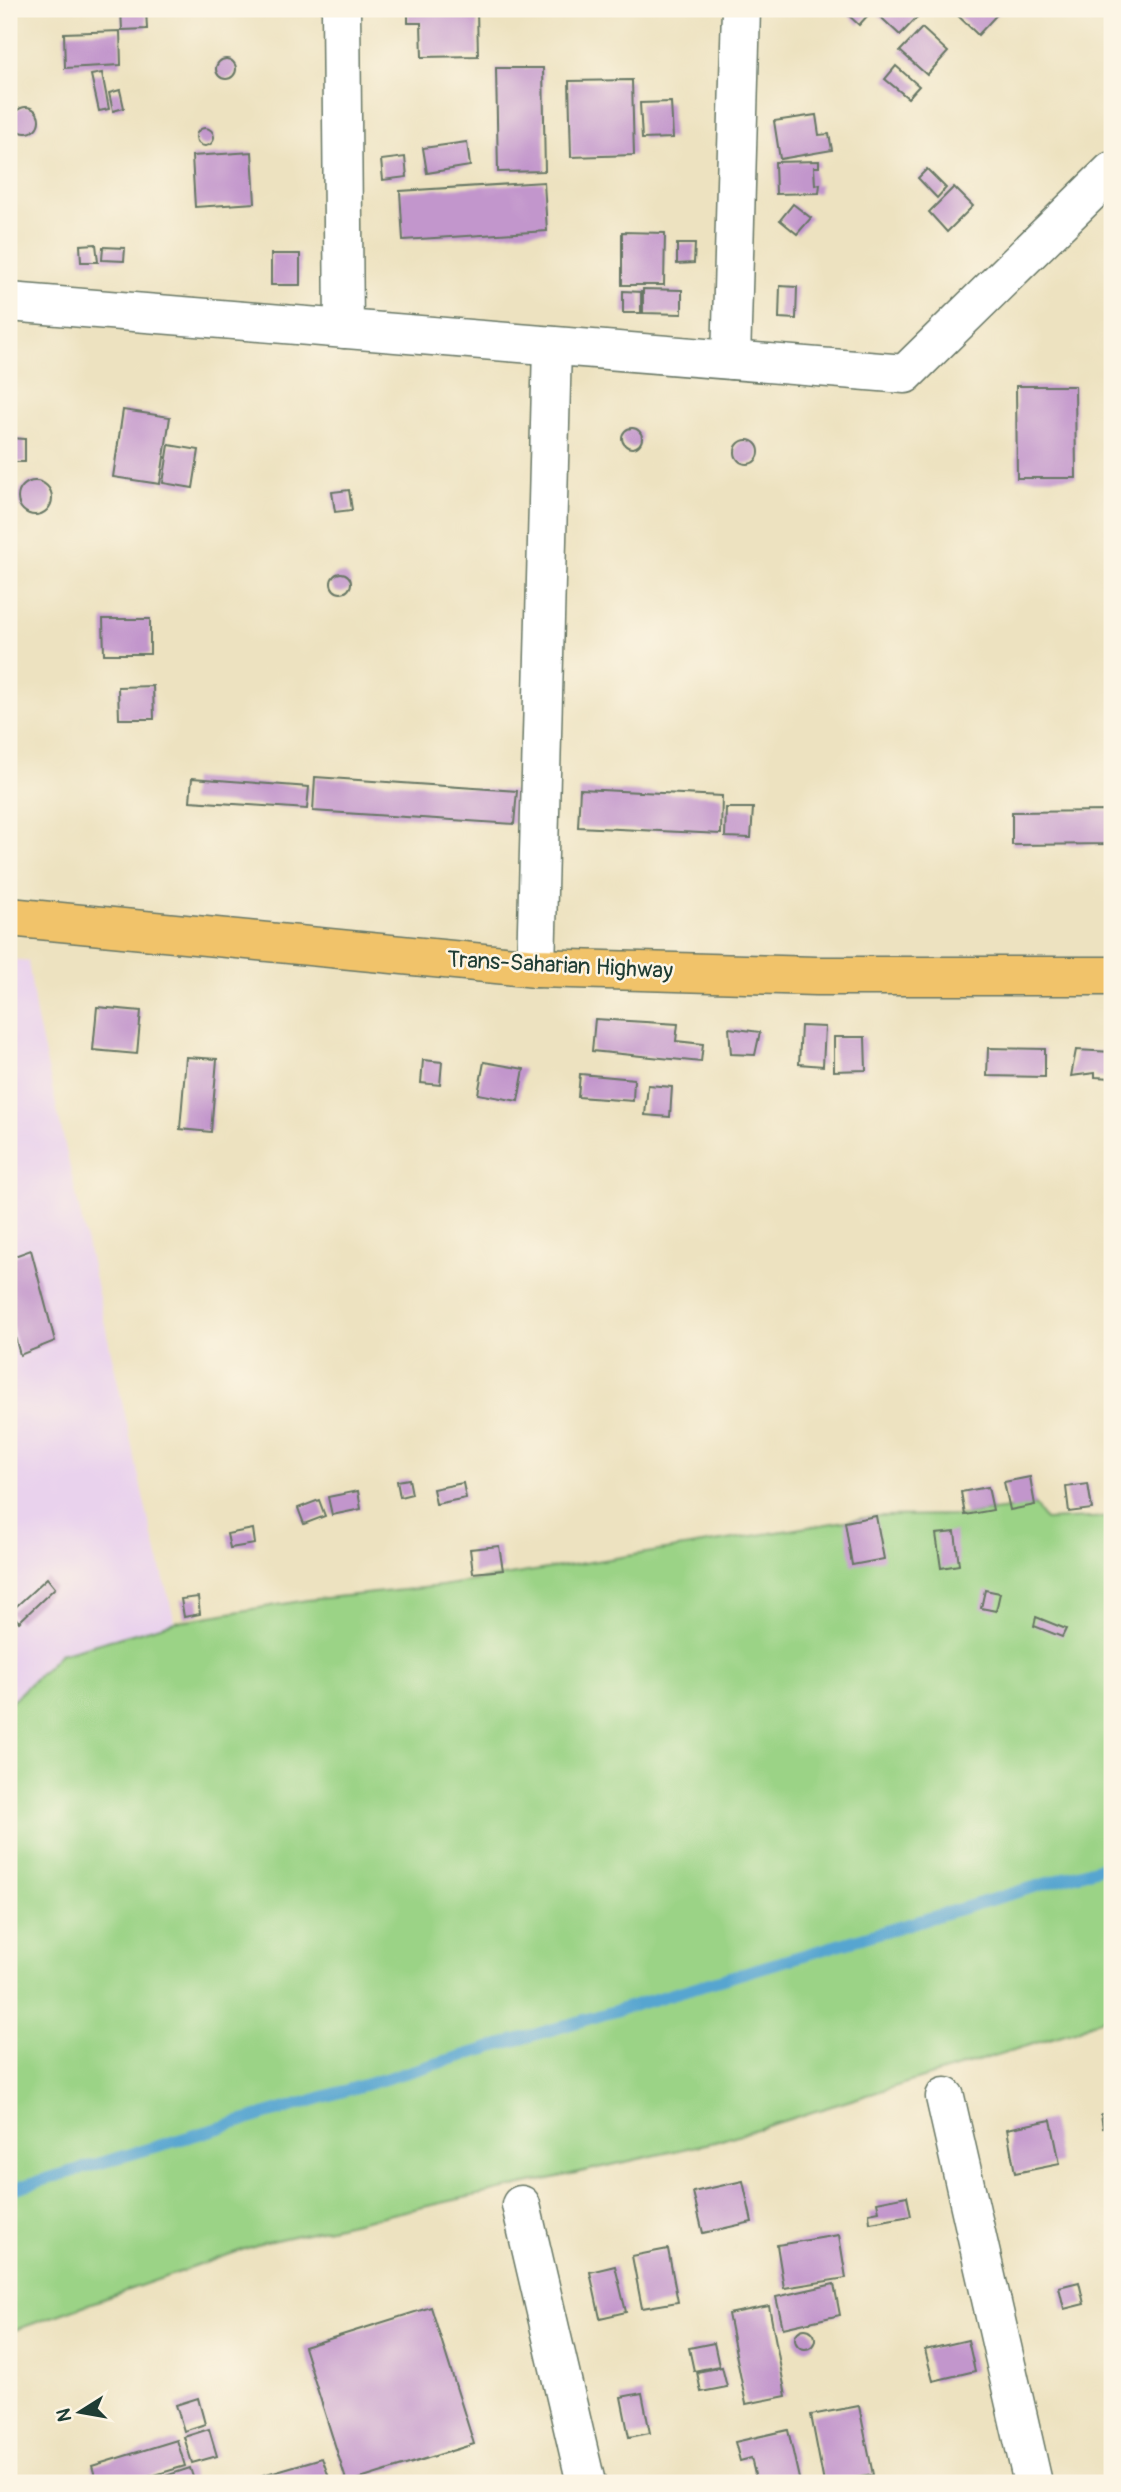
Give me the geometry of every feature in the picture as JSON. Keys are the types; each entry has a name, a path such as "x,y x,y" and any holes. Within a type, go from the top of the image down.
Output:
{"highway":[{"name":"Trans-Saharian Highway","path":"9,917 536,968 816,976 1112,976"}],"street":[{"path":"341,9 344,329"},
{"path":"731,360 741,9"},
{"path":"9,302 905,374 1112,171"},
{"path":"536,968 552,346"},
{"path":"945,2097 1032,2483"},
{"path":"521,2205 586,2483"}],"shaded area":[{"path":"9,959 28,961 36,1015 148,1518 175,1622 60,1654 9,1704"}],"green space":[{"path":"1035,1505 1045,1520 1112,1517 1112,2014 1075,2031 715,2142 262,2243 9,2332 9,1704 60,1654 175,1622 307,1600 441,1586 876,1516 965,1515"}],"building":[{"path":"121,9 146,9 147,29 122,30"},
{"path":"408,9 477,9 478,56 422,57 421,23 408,23"},
{"path":"850,9 864,9 869,14 859,25 846,13"},
{"path":"872,9 925,9 900,35"},
{"path":"951,9 1002,9 978,35"},
{"path":"922,28 948,52 927,75 900,51"},
{"path":"120,31 121,65 65,68 64,33"},
{"path":"226,59 233,62 236,69 233,76 226,79 219,76 216,69 219,62"},
{"path":"896,66 919,86 908,98 885,79"},
{"path":"496,68 543,68 545,171 498,172"},
{"path":"102,73 109,109 99,111 91,75"},
{"path":"632,80 634,155 571,157 569,81"},
{"path":"120,90 124,108 113,111 109,93"},
{"path":"671,102 673,138 642,139 640,103"},
{"path":"26,107 35,111 39,120 35,129 26,133 17,129 13,120 17,111"},
{"path":"816,115 819,135 829,134 832,150 780,159 774,121"},
{"path":"201,128 209,128 214,137 212,144 201,146 196,141 196,133"},
{"path":"467,142 470,166 427,173 423,148"},
{"path":"252,152 255,203 195,207 192,156"},
{"path":"405,157 407,177 383,180 381,160"},
{"path":"819,161 819,167 814,167 815,185 820,184 819,193 776,194 775,162"},
{"path":"927,169 946,188 937,198 918,178"},
{"path":"544,182 547,231 403,240 400,191"},
{"path":"954,187 973,206 947,232 929,212"},
{"path":"793,204 811,218 797,234 780,220"},
{"path":"622,232 665,233 664,285 622,285"},
{"path":"96,244 98,262 81,262 80,245"},
{"path":"677,244 695,244 694,263 677,264"},
{"path":"103,247 125,248 124,261 102,260"},
{"path":"271,254 300,254 300,285 271,285"},
{"path":"780,286 797,287 796,319 779,318"},
{"path":"643,289 682,290 682,314 643,313"},
{"path":"623,291 641,292 641,313 623,313"},
{"path":"1016,386 1075,386 1076,478 1017,478"},
{"path":"123,410 170,417 160,484 113,477"},
{"path":"632,428 639,431 642,438 639,445 632,448 625,445 622,438 625,431"},
{"path":"9,438 25,439 25,462 9,462"},
{"path":"747,440 755,444 759,452 755,460 747,464 739,460 735,452 739,444"},
{"path":"169,445 199,450 193,488 163,483"},
{"path":"35,481 47,486 52,498 47,510 35,515 23,510 18,498 23,486"},
{"path":"349,490 352,510 335,512 332,492"},
{"path":"341,573 348,576 351,583 348,590 341,593 334,590 331,583 334,576"},
{"path":"103,619 150,619 150,654 104,654"},
{"path":"153,686 154,719 119,719 118,687"},
{"path":"315,777 517,791 514,824 313,811"},
{"path":"192,778 309,787 307,809 190,801"},
{"path":"580,789 722,796 721,834 578,827"},
{"path":"726,808 753,808 751,838 725,837"},
{"path":"1112,811 1112,844 1012,845 1012,812"},
{"path":"97,1007 141,1011 137,1054 93,1050"},
{"path":"595,1019 678,1024 676,1041 703,1044 701,1062 592,1051"},
{"path":"801,1026 825,1027 823,1066 799,1064"},
{"path":"729,1028 760,1032 755,1055 731,1054"},
{"path":"834,1037 865,1037 866,1070 834,1071"},
{"path":"988,1048 1045,1049 1045,1077 987,1076"},
{"path":"1076,1050 1112,1052 1112,1078 1095,1077 1095,1073 1071,1076"},
{"path":"186,1057 217,1059 211,1132 180,1129"},
{"path":"423,1060 442,1062 440,1085 421,1083"},
{"path":"484,1062 524,1069 518,1101 478,1094"},
{"path":"580,1074 634,1079 633,1101 578,1097"},
{"path":"648,1085 672,1087 670,1117 645,1115"},
{"path":"31,1250 55,1341 20,1355 9,1315 9,1258"},
{"path":"1030,1477 1035,1505 1010,1510 1004,1482"},
{"path":"409,1479 412,1494 400,1497 397,1481"},
{"path":"463,1483 466,1498 436,1504 433,1489"},
{"path":"1088,1484 1092,1509 1069,1512 1066,1487"},
{"path":"988,1487 993,1510 965,1515 961,1492"},
{"path":"358,1491 361,1509 332,1515 328,1497"},
{"path":"319,1500 325,1516 304,1524 298,1508"},
{"path":"876,1516 884,1559 852,1565 845,1522"},
{"path":"253,1529 255,1544 230,1548 227,1534"},
{"path":"955,1532 959,1565 941,1568 936,1534"},
{"path":"499,1546 503,1570 473,1573 470,1549"},
{"path":"47,1578 55,1588 19,1622 10,1612"},
{"path":"985,1590 1000,1593 996,1611 981,1608"},
{"path":"198,1597 200,1614 184,1617 181,1599"},
{"path":"1036,1617 1066,1629 1062,1637 1034,1626"},
{"path":"1112,2112 1112,2126 1103,2128 1101,2114"},
{"path":"1051,2120 1060,2164 1015,2173 1007,2129"},
{"path":"743,2181 752,2222 703,2233 693,2192"},
{"path":"907,2196 911,2216 870,2223 869,2213 879,2211 877,2202"},
{"path":"839,2235 846,2278 784,2288 777,2245"},
{"path":"668,2249 678,2302 642,2308 632,2256"},
{"path":"615,2266 626,2312 600,2318 590,2272"},
{"path":"1079,2282 1084,2304 1064,2309 1059,2287"},
{"path":"834,2284 840,2315 783,2328 776,2297"},
{"path":"769,2306 786,2396 746,2404 728,2314"},
{"path":"431,2307 474,2444 347,2483 304,2347"},
{"path":"805,2329 812,2332 815,2339 812,2346 805,2349 798,2346 795,2339 798,2332"},
{"path":"968,2340 975,2371 933,2381 925,2350"},
{"path":"714,2343 719,2366 694,2371 689,2348"},
{"path":"722,2367 727,2387 701,2392 697,2372"},
{"path":"642,2393 650,2433 629,2437 621,2397"},
{"path":"198,2398 205,2424 184,2431 176,2405"},
{"path":"859,2406 873,2475 824,2483 811,2415"},
{"path":"209,2429 217,2456 192,2463 184,2437"},
{"path":"788,2430 800,2483 757,2483 751,2458 740,2461 735,2442"},
{"path":"177,2440 185,2466 128,2483 97,2483 92,2466"},
{"path":"322,2458 331,2483 266,2483 263,2475"},
{"path":"190,2468 195,2483 144,2483"}],"waterway":[{"path":"9,2190 1112,1864"}]}
